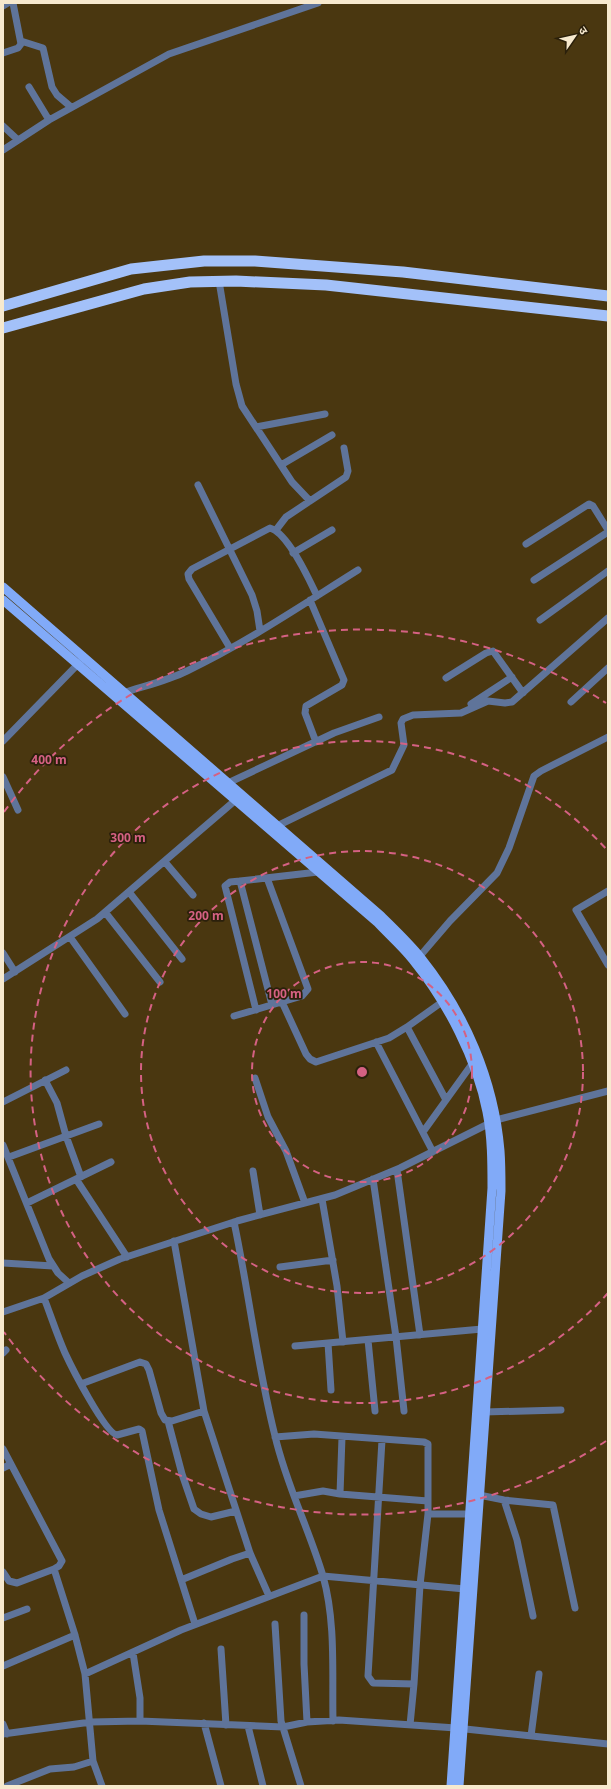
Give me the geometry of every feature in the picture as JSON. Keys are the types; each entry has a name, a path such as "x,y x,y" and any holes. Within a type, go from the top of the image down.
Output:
{"highway":[{"path":"3,306 132,269 204,261 255,261 403,272 608,296"},
{"path":"3,328 144,290 190,282 219,281 326,285 608,316"}],"main road":[{"path":"3,587 81,661 238,798 318,872 377,922 412,958 442,1002 458,1030 472,1064 492,1122 492,1188 465,1589 459,1729 459,1786"},
{"path":"3,600 123,693 228,783 238,798 277,826 381,916 420,956 444,989 466,1025 483,1068 492,1122 500,1152 501,1190 479,1495 459,1729 451,1786"}],"street":[{"path":"3,150 71,107 169,54 318,3"},
{"path":"3,53 19,48 21,41 8,4"},
{"path":"21,41 43,48 52,87 57,95 71,107"},
{"path":"29,87 49,120"},
{"path":"3,126 18,140"},
{"path":"219,281 242,406 292,482 310,501"},
{"path":"256,427 326,414"},
{"path":"281,465 332,435"},
{"path":"276,530 286,517 346,477 348,471 344,448"},
{"path":"198,485 252,595 257,611 260,631"},
{"path":"526,544 588,504 593,506 608,528 534,580"},
{"path":"230,648 188,576 192,569 270,528 276,530 293,553 318,596"},
{"path":"293,553 332,530"},
{"path":"123,693 180,674 230,648 318,596 358,570"},
{"path":"540,620 608,572"},
{"path":"310,600 344,680 342,685 306,706 306,713 316,742"},
{"path":"277,826 392,770 396,765 404,742 401,723 402,719 413,715 456,714 488,701 510,703 608,618"},
{"path":"446,678 491,651 496,654 523,693"},
{"path":"3,741 81,661"},
{"path":"571,702 608,668"},
{"path":"456,714 512,677"},
{"path":"228,783 334,733 379,717"},
{"path":"420,956 450,921 495,876 512,842 534,776 608,737"},
{"path":"3,777 18,810"},
{"path":"3,979 70,937 105,912 238,798"},
{"path":"165,862 193,895"},
{"path":"256,1010 225,888 227,884 240,881 318,872"},
{"path":"234,1016 305,994 308,987 268,878"},
{"path":"240,881 272,1005"},
{"path":"608,891 576,910 608,965"},
{"path":"129,892 182,959"},
{"path":"105,912 160,982"},
{"path":"70,937 125,1014"},
{"path":"3,953 15,972"},
{"path":"282,1002 302,1047 313,1061 321,1062 361,1046 389,1038 442,1002"},
{"path":"407,1027 446,1100"},
{"path":"376,1042 433,1152"},
{"path":"423,1132 472,1064"},
{"path":"3,1102 66,1070"},
{"path":"255,1078 268,1117 286,1151 305,1203"},
{"path":"45,1080 57,1103 79,1178 126,1257"},
{"path":"3,1312 44,1298 82,1276 126,1257 234,1222 322,1199 373,1180 397,1170 492,1122 608,1091"},
{"path":"8,1157 98,1124"},
{"path":"3,1145 53,1266 69,1284"},
{"path":"27,1203 111,1162"},
{"path":"397,1170 420,1335"},
{"path":"252,1171 260,1215"},
{"path":"373,1180 396,1337 404,1411"},
{"path":"322,1199 343,1342"},
{"path":"234,1222 245,1273 254,1339 275,1437 294,1496 323,1576 330,1612 333,1720"},
{"path":"174,1242 204,1411 250,1553 269,1596"},
{"path":"280,1267 332,1260"},
{"path":"3,1263 53,1266"},
{"path":"44,1298 65,1352 81,1384 112,1433 117,1435 140,1429 142,1431 158,1510 196,1624"},
{"path":"295,1346 482,1329"},
{"path":"368,1340 375,1411"},
{"path":"328,1343 331,1390"},
{"path":"81,1384 135,1362 144,1362 149,1370 161,1413 168,1421 182,1474 194,1509 201,1514 211,1517 236,1511"},
{"path":"484,1412 561,1410"},
{"path":"168,1421 204,1411"},
{"path":"275,1437 307,1434 428,1443 428,1514 420,1585 410,1725"},
{"path":"340,1494 342,1437"},
{"path":"382,1440 369,1679 373,1683 414,1684"},
{"path":"3,1449 61,1558 61,1564 54,1569 16,1583 11,1582 3,1573"},
{"path":"3,1468 11,1464"},
{"path":"294,1496 323,1491 340,1494 428,1501"},
{"path":"479,1495 504,1500 550,1503 555,1507 575,1608"},
{"path":"504,1500 517,1540 533,1616"},
{"path":"428,1514 470,1514"},
{"path":"181,1580 250,1553"},
{"path":"54,1569 75,1635 85,1674 91,1722 93,1761 102,1786"},
{"path":"85,1674 196,1624 323,1576 465,1589"},
{"path":"3,1618 27,1609"},
{"path":"304,1615 304,1664 307,1722"},
{"path":"275,1624 280,1714 301,1786"},
{"path":"3,1666 75,1635"},
{"path":"221,1649 226,1725"},
{"path":"134,1653 140,1698 140,1721"},
{"path":"531,1736 539,1674"},
{"path":"3,1724 5,1734 91,1722 140,1721 283,1727 307,1722 333,1720 459,1729 608,1744"},
{"path":"204,1723 221,1786"},
{"path":"248,1726 262,1786"},
{"path":"7,1786 50,1769 74,1767 93,1761"}]}
